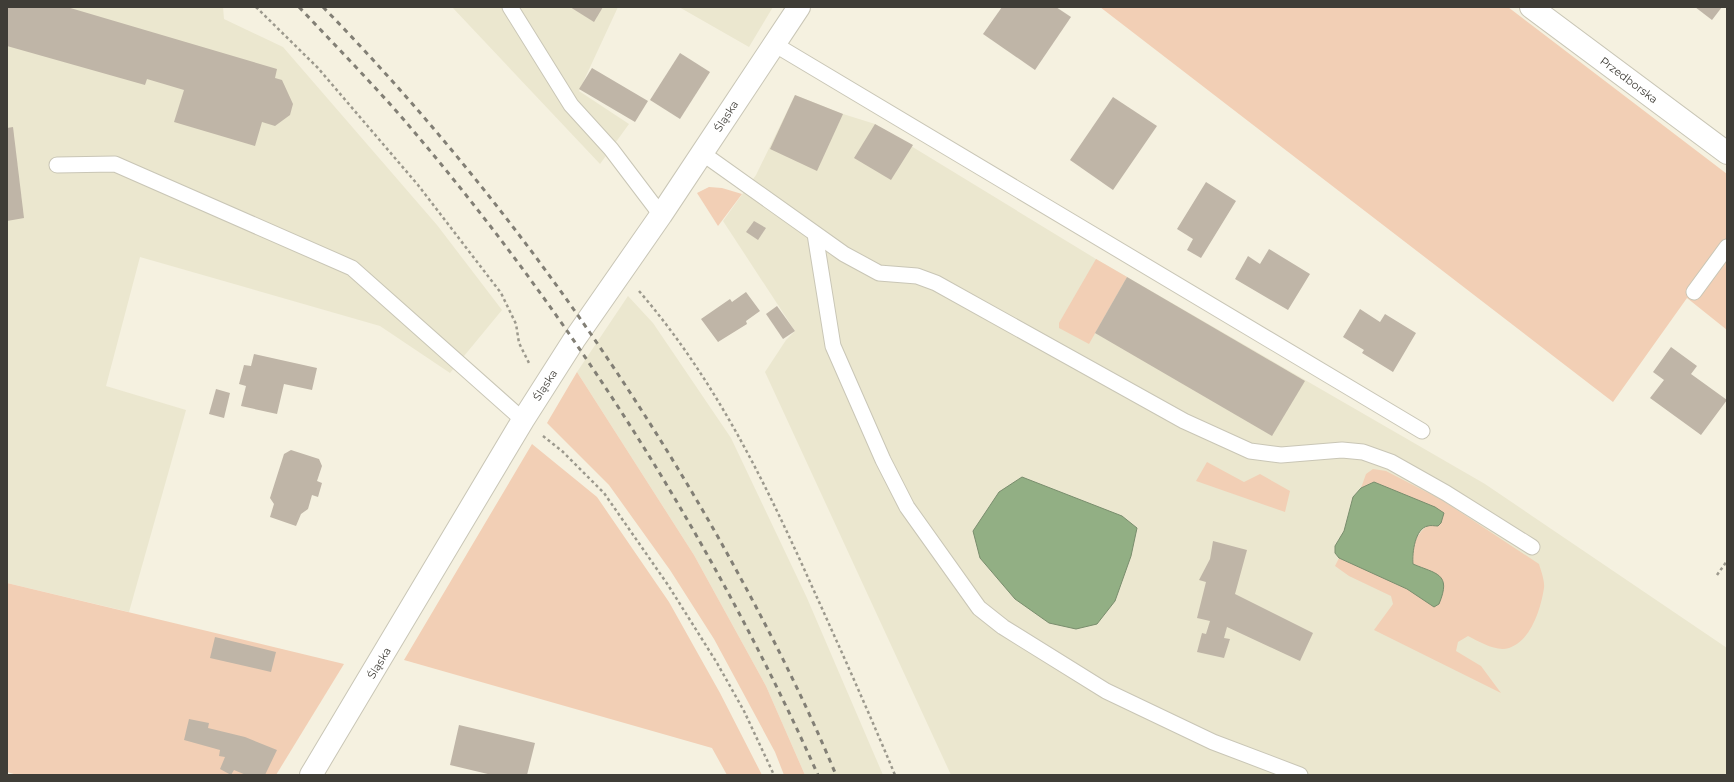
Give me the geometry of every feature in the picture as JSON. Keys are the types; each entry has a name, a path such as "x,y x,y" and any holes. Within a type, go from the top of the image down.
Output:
{"street":[{"name":"Śląska","path":"311,775 523,420 619,274 661,215 799,7"},
{"name":"Przedborska","path":"1531,7 1727,153"}],"lane":[{"path":"510,7 571,105 611,149 661,215"},
{"path":"774,44 1422,431"},
{"path":"702,153 844,254 880,273 917,276 936,283 1184,422 1250,451 1281,455 1342,450 1363,452 1391,462 1446,493 1532,547"},
{"path":"57,165 115,164 352,268 367,284 523,420"},
{"path":"815,234 833,346 883,460 907,507 979,608 1004,627 1106,691 1213,742 1300,775"},
{"path":"1694,292 1727,247"}],"path":[{"path":"256,7 318,68 418,185 501,293 516,324 520,343 525,354 530,364 546,384"},
{"path":"619,274 638,291 664,320 737,431 774,503 865,703 895,775"},
{"path":"523,420 562,452 604,493 668,585 717,663 744,711 774,775"},
{"path":"1717,575 1727,561"}],"shaded area":[{"path":"7,7 223,7 224,19 283,47 437,225 502,310 450,373 380,326 140,257 106,386 186,410 129,612 7,583"},
{"path":"452,7 618,7 579,91 629,124 600,164"},
{"path":"679,7 773,7 749,47"},
{"path":"1100,7 1508,7 1727,174 1727,330 1687,298 1613,402"},
{"path":"795,95 843,114 875,124 1096,259 1485,484 1727,648 1727,775 951,775 765,372 786,340 795,331 723,221 756,175"},
{"path":"709,187 722,188 742,194 718,226 697,193"},
{"path":"1096,259 1127,277 1089,344 1059,328 1059,323"},
{"path":"628,296 653,323 731,438 807,598 883,775 805,775 766,686 694,555 577,372"},
{"path":"577,372 694,555 766,686 805,775 784,775 775,752 714,639 670,570 609,485 547,423"},
{"path":"532,444 597,497 669,602 720,693 762,775 727,775 712,748 404,660"},
{"path":"1207,462 1244,482 1260,474 1290,491 1285,512 1196,481"},
{"path":"1373,469 1386,471 1442,500 1539,564 1544,582 1543,596 1534,623 1517,644 1509,648 1499,649 1488,646 1468,636 1458,642 1456,651 1481,666 1501,693 1374,630 1393,604 1391,596 1349,576 1335,566 1339,558 1407,589 1426,602 1444,583 1438,575 1413,564 1413,554 1416,539 1420,533 1424,528 1444,513 1434,507 1374,482 1361,488 1366,474"},
{"path":"1022,477 1122,516 1137,528 1131,556 1115,601 1097,624 1076,629 1049,623 1015,599 980,558 973,531 999,492"},
{"path":"1374,482 1435,507 1444,513 1441,523 1438,526 1429,526 1420,531 1415,542 1413,554 1413,564 1435,573 1443,580 1443,594 1439,604 1434,607 1407,589 1339,558 1335,553 1335,546 1344,531 1353,497 1361,488"},
{"path":"7,583 344,664 276,775 17,775 7,772"}],"building":[{"path":"7,7 67,7 277,69 275,78 282,80 293,104 290,115 275,126 262,122 255,146 174,122 184,90 147,79 145,85 7,46"},
{"path":"570,7 603,7 594,22"},
{"path":"1002,7 1056,7 1071,17 1035,70 983,34"},
{"path":"1695,7 1722,7 1712,20"},
{"path":"680,53 710,72 680,119 650,100"},
{"path":"592,68 648,101 635,122 579,89"},
{"path":"795,95 843,114 817,171 770,149"},
{"path":"1113,97 1157,126 1113,190 1070,160"},
{"path":"875,124 913,145 891,180 854,158"},
{"path":"13,127 24,218 7,221 7,128"},
{"path":"1206,182 1236,201 1201,258 1187,250 1193,239 1177,229"},
{"path":"754,221 766,228 758,240 746,232"},
{"path":"1269,249 1310,274 1288,310 1235,279 1248,256 1260,264"},
{"path":"1127,277 1305,381 1272,436 1095,333"},
{"path":"746,292 760,311 746,321 747,324 718,342 701,319 730,299 732,302"},
{"path":"777,306 795,331 783,339 766,314"},
{"path":"1360,309 1380,322 1385,314 1416,333 1393,372 1362,353 1364,350 1343,337"},
{"path":"1671,347 1697,366 1691,374 1727,400 1701,435 1650,398 1664,380 1653,372"},
{"path":"254,354 317,368 312,390 284,384 277,414 241,406 246,386 239,384 244,365 251,366"},
{"path":"216,389 230,393 224,418 209,414"},
{"path":"291,450 319,459 322,466 317,481 322,483 318,497 312,495 308,509 301,514 296,526 270,517 274,504 270,498 284,454"},
{"path":"1213,541 1247,550 1235,594 1313,633 1300,661 1227,627 1224,638 1230,639 1224,658 1197,652 1202,633 1206,634 1210,621 1197,618 1206,582 1199,580 1210,559"},
{"path":"215,637 276,652 271,672 210,658"},
{"path":"189,719 209,723 208,728 245,737 277,750 265,775 246,775 234,770 231,775 220,769 225,757 219,756 220,750 184,740"},
{"path":"459,725 535,743 527,775 492,775 450,765"}],"railway":[{"path":"299,7 398,113 461,188 521,266 578,346 632,429 683,513 731,599 776,686 818,775"},
{"path":"323,7 380,67 434,129 487,194 537,259 586,327 632,395 718,537 750,595 795,684 836,775"}]}
